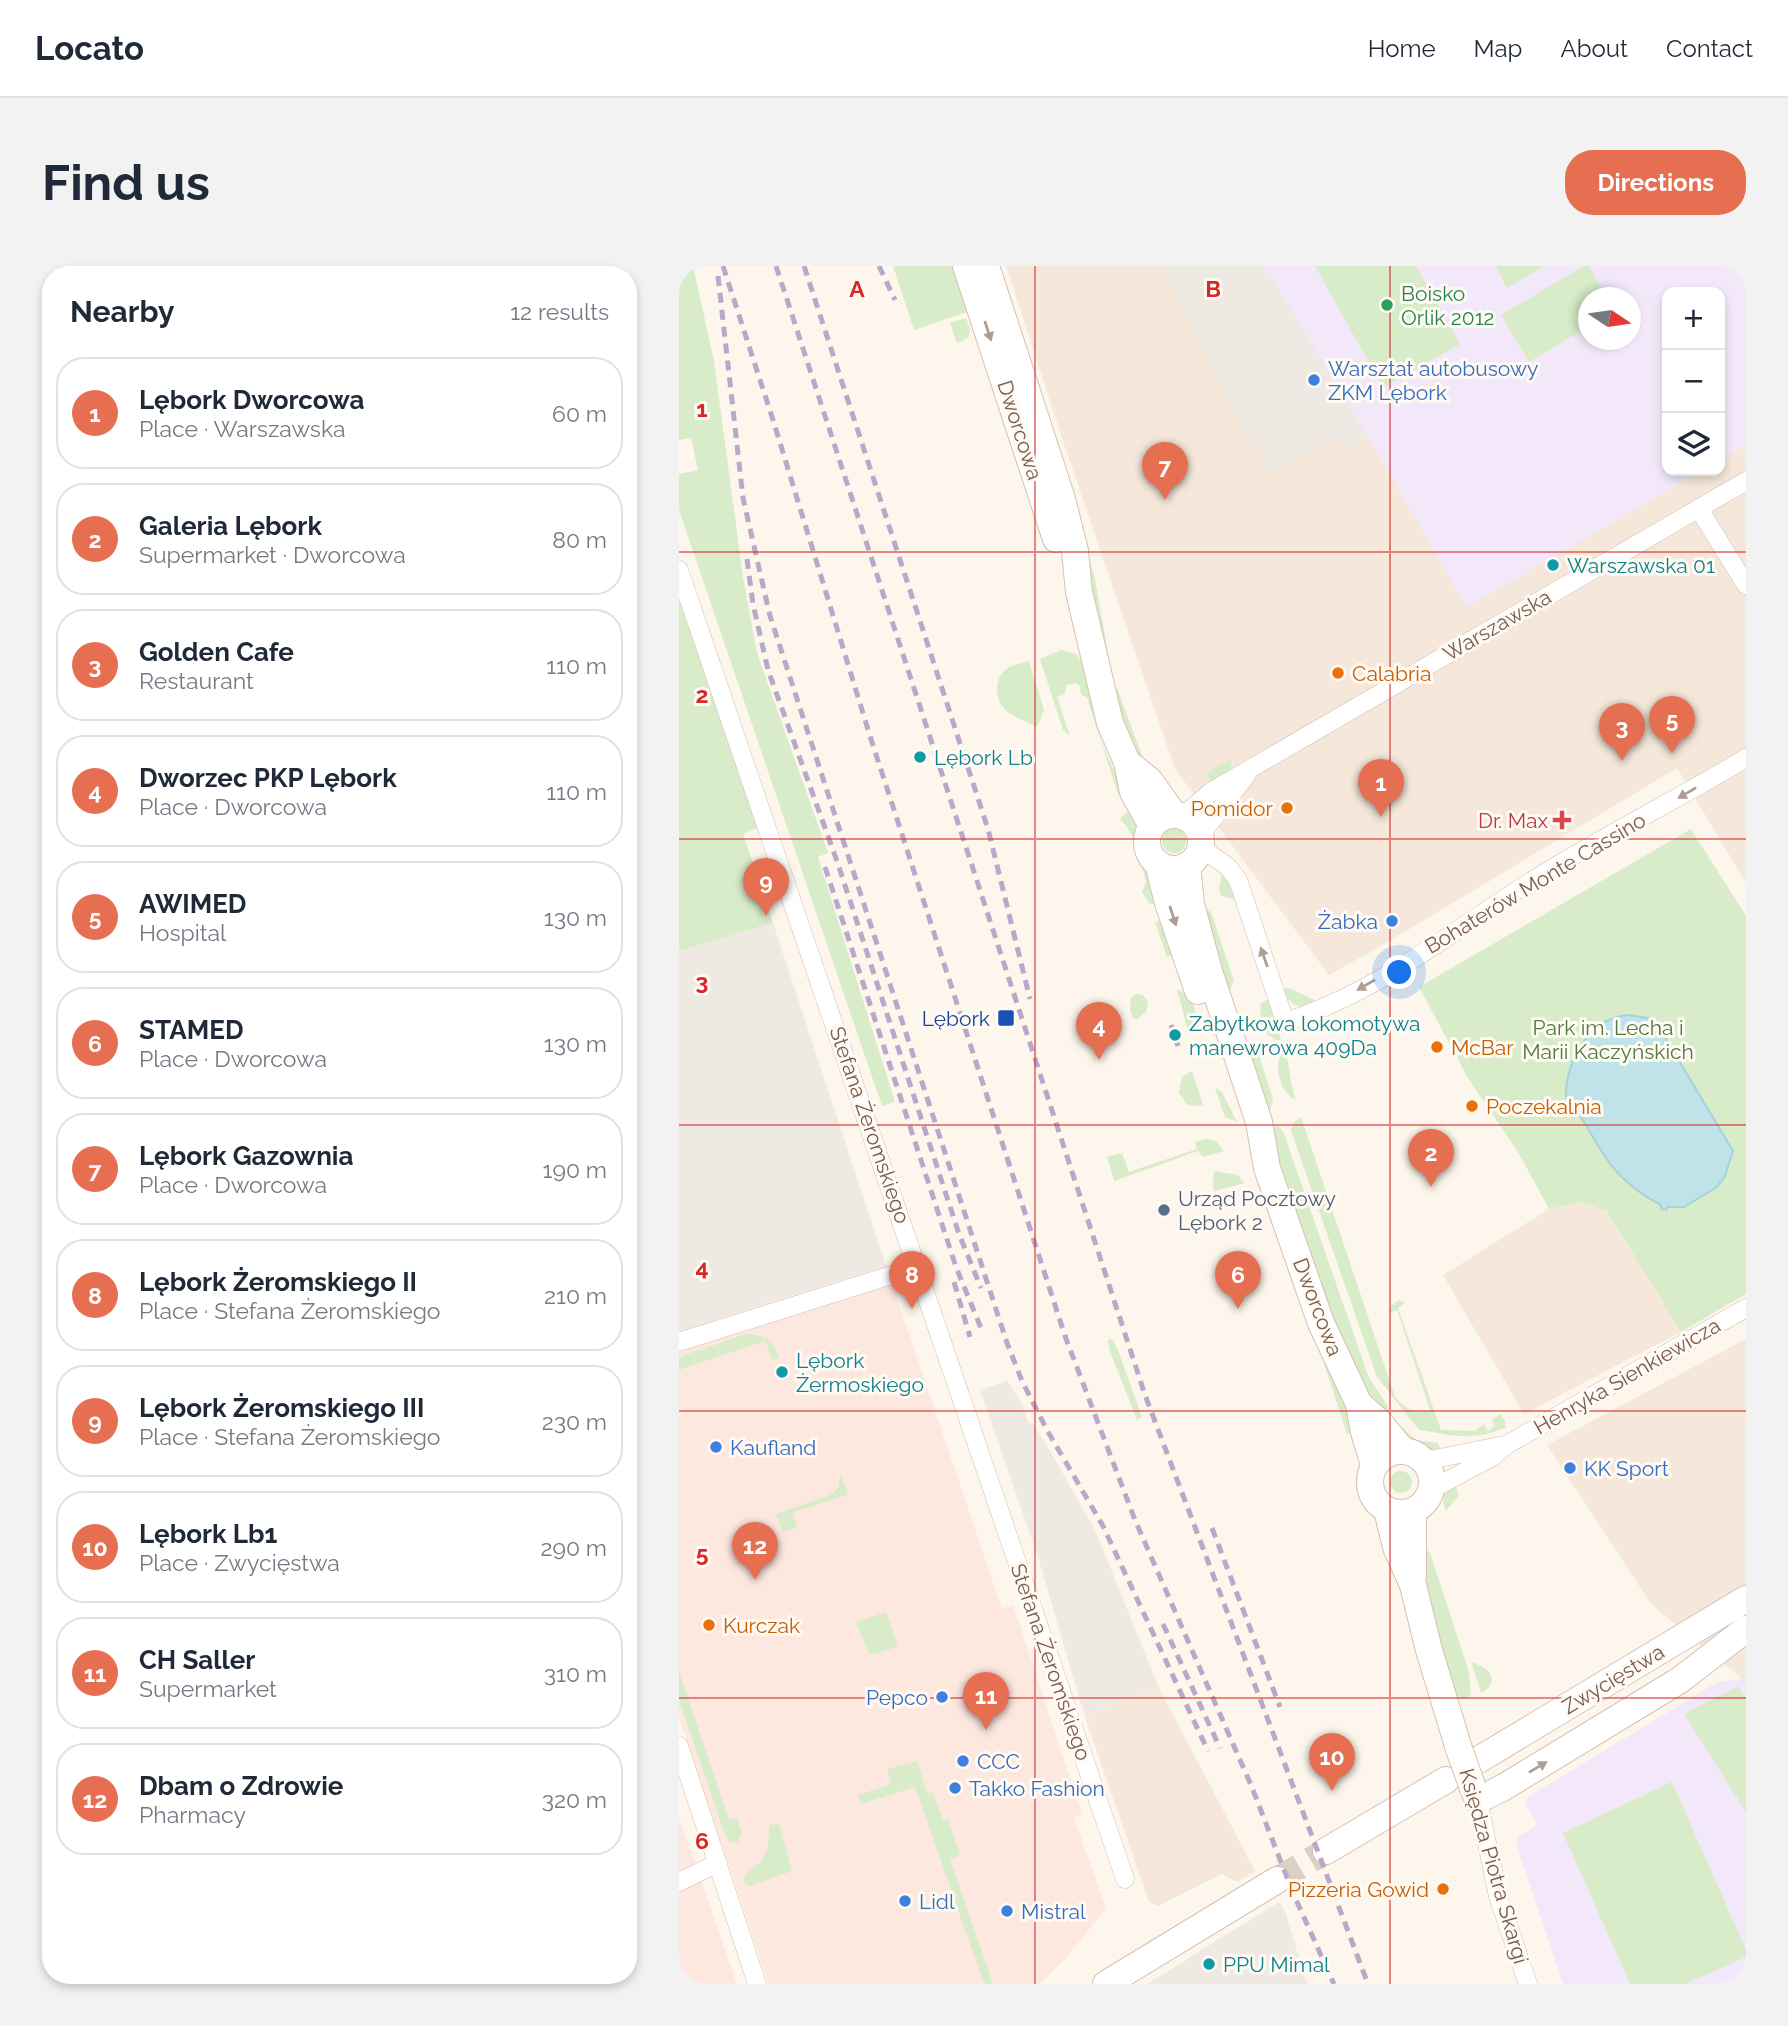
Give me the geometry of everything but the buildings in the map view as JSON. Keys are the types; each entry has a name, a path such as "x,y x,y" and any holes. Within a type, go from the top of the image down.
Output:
{"street":[{"name":"Dworcowa","path":"967,266 1061,555 1079,592"},
{"name":"Dworcowa","path":"986,266 1062,499 1075,551 1079,592 1110,723 1127,762 1150,781 1183,834 1228,867 1238,880 1285,1022"},
{"name":"Warszawska","path":"1183,834 1212,791 1746,481"},
{"path":"1699,509 1746,585"},
{"name":"Stefana Żeromskiego","path":"679,570 1125,1879"},
{"name":"Bohaterów Monte Cassino","path":"1285,1022 1324,1009 1378,979 1541,876 1746,758"},
{"name":"Warszawska","path":"1183,834 1226,805 1249,771"},
{"name":"Dworcowa","path":"1183,834 1147,842 1152,857 1158,863 1171,911 1243,1126 1266,1168"},
{"name":"Dworcowa","path":"1183,834 1191,904 1209,971 1259,1122 1266,1168 1321,1323 1359,1404 1374,1465"},
{"path":"1158,863 1178,868 1183,834"},
{"path":"679,1342 918,1267"},
{"name":"Henryka Sienkiewicza","path":"1431,1489 1492,1457 1508,1444 1746,1308"},
{"name":"Dworcowa","path":"1359,1404 1414,1456"},
{"name":"Henryka Sienkiewicza","path":"1414,1456 1508,1444"},
{"path":"1386,1454 1414,1456 1432,1477 1431,1489 1424,1503 1413,1511 1397,1513 1387,1510 1373,1496 1370,1486 1374,1465 1386,1454"},
{"path":"1387,1510 1396,1547 1413,1585 1429,1650 1470,1754"},
{"path":"1413,1511 1413,1585"},
{"name":"Zwycięstwa","path":"1470,1754 1746,1599"},
{"path":"1476,1794 1504,1787 1655,1696 1743,1638"},
{"path":"679,1746 757,1984"},
{"name":"Księdza Piotra Skargi","path":"1470,1754 1498,1896 1528,1984"},
{"path":"1326,1851 1446,1780"},
{"path":"679,1882 718,1863"},
{"path":"1106,1984 1277,1880"}],"shaded area":[{"path":"1006,266 1746,266 1746,883 1677,768 1329,975 1175,769"},
{"path":"1161,266 1265,266 1368,437 1352,448 1325,441 1273,474 1233,409"},
{"path":"1265,266 1746,266 1746,444 1725,457 1725,287 1662,287 1662,476 1692,476 1467,607"},
{"path":"773,923 886,1266 679,1333 679,951"},
{"path":"1580,1202 1607,1211 1681,1332 1524,1414 1443,1275 1549,1209"},
{"path":"886,1266 1002,1609 1013,1605 1082,1814 1074,1817 1106,1909 1065,1959 1039,1984 769,1984 679,1717 679,1333"},
{"path":"1746,1339 1746,1682 1651,1604 1547,1445"},
{"path":"1007,1381 1021,1401 1028,1422 1033,1424 1053,1456 1096,1532 1158,1686 1085,1717 1037,1554 980,1390"},
{"path":"1744,1678 1746,1984 1563,1984 1516,1843 1518,1836 1534,1828 1536,1821 1525,1804 1526,1798 1716,1683"},
{"path":"1158,1686 1255,1871 1237,1882 1222,1874 1158,1906 1149,1902 1085,1717"},
{"path":"679,1817 737,1984 679,1984"},
{"path":"1279,1902 1285,1911 1307,1984 1147,1984"}],"green space":[{"path":"679,266 693,266 714,361 743,577 757,653 828,853 818,857 895,1102 882,1106 679,510 679,474 698,470 691,438 679,440"},
{"path":"893,266 954,266 970,311 914,330"},
{"name":"Boisko Orlik 2012","path":"1315,266 1416,266 1460,344 1383,388"},
{"path":"1496,266 1545,266 1507,288"},
{"path":"1584,266 1589,266 1601,287 1578,287 1578,333 1529,362 1501,315"},
{"path":"966,318 970,329 969,337 957,343 950,323"},
{"path":"1079,529 1094,574 1109,658 1103,649"},
{"path":"679,596 758,828 743,834 773,923 679,951"},
{"path":"1061,650 1076,654 1085,668 1098,730 1125,791 1118,794 1087,698 1081,694 1080,686 1076,683 1066,685 1065,694 1057,697 1070,736 1063,730 1040,659"},
{"path":"1029,661 1044,710 1037,727 1003,708 997,690 1003,672"},
{"path":"1117,688 1150,773 1127,736 1115,691"},
{"path":"1232,759 1231,769 1213,784 1207,772"},
{"path":"1134,806 1138,825 1135,845 1125,824 1120,820"},
{"path":"1174,829 1182,833 1186,841 1182,849 1174,853 1166,849 1162,841 1166,833"},
{"name":"Park im. Lecha i Marii Kaczyńskich","path":"1691,829 1746,916 1746,1294 1681,1332 1607,1211 1580,1202 1549,1209 1518,1152 1468,1078 1419,987"},
{"path":"1140,858 1160,904 1150,904 1142,892 1146,881"},
{"path":"1222,872 1230,883 1235,899 1221,896 1219,890"},
{"path":"1204,908 1211,912 1234,981 1230,989 1212,959"},
{"path":"1165,919 1176,954 1167,957 1155,922"},
{"path":"1288,988 1313,999 1318,1007 1301,1007 1292,1003 1282,990"},
{"path":"1177,989 1193,1004 1196,1014 1193,1025 1187,1027"},
{"path":"1136,994 1143,995 1148,1001 1146,1012 1136,1020 1130,1010 1131,998"},
{"path":"1271,998 1281,1040 1270,1037 1263,1027 1260,1015 1261,1003"},
{"path":"1247,1040 1255,1043 1273,1099 1271,1108 1262,1112"},
{"path":"1285,1051 1296,1100 1286,1091 1279,1077 1279,1062"},
{"path":"1192,1071 1203,1105 1187,1104 1179,1093 1182,1077"},
{"path":"1215,1088 1222,1092 1237,1122 1225,1117"},
{"path":"1301,1117 1395,1397 1411,1410 1430,1410 1397,1310 1389,1313 1390,1306 1400,1300 1405,1303 1398,1308 1441,1430 1475,1431 1484,1424 1488,1431 1495,1426 1491,1420 1501,1414 1505,1428 1471,1436 1419,1430 1377,1377 1291,1131 1293,1123"},
{"path":"1278,1126 1283,1131 1369,1378 1388,1406 1388,1411 1383,1415 1353,1366 1337,1333 1267,1128"},
{"path":"1205,1139 1216,1141 1224,1151 1203,1157 1198,1151 1114,1181 1107,1157 1122,1153 1129,1172 1197,1149 1195,1142"},
{"path":"1214,1171 1238,1175 1244,1183 1215,1191"},
{"path":"746,1334 758,1335 767,1340 779,1358 773,1360 765,1341 679,1370 679,1357"},
{"path":"1112,1339 1142,1417 1137,1420 1109,1349 1108,1340"},
{"path":"1324,1363 1329,1367 1358,1430 1347,1434"},
{"path":"1400,1426 1416,1440 1438,1443 1442,1453 1427,1451 1410,1443 1393,1429"},
{"path":"1401,1471 1409,1474 1412,1482 1409,1490 1401,1493 1393,1490 1390,1482 1393,1474"},
{"path":"841,1473 848,1495 793,1512 797,1528 782,1532 776,1514 832,1494 838,1488"},
{"path":"1455,1485 1459,1495 1446,1511 1444,1496"},
{"path":"1421,1548 1430,1553 1469,1672 1471,1696 1463,1699 1451,1693 1438,1648"},
{"path":"886,1612 898,1647 869,1655 856,1622"},
{"path":"1471,1662 1492,1676 1489,1686 1481,1693"},
{"path":"679,1671 729,1820 737,1817 742,1833 738,1842 730,1842 724,1832 679,1700"},
{"path":"1738,1686 1746,1699 1746,1812 1684,1714"},
{"path":"917,1761 927,1793 933,1793 943,1820 948,1819 960,1855 950,1859 993,1984 984,1984 915,1787 861,1804 858,1795 891,1784 887,1769"},
{"path":"1672,1782 1746,1950 1746,1957 1685,1984 1630,1984 1563,1833"},
{"path":"779,1824 792,1871 749,1886 744,1883 744,1879 766,1853 769,1825"}],"water":[{"path":"1629,1015 1654,1019 1733,1151 1725,1176 1717,1187 1684,1207 1661,1209 1661,1205 1624,1179 1606,1158 1566,1097 1570,1069 1583,1043 1603,1024"}],"tunnel":[{"path":"1277,1880 1326,1851"}],"railway":[{"path":"723,266 870,736 1065,1336 1135,1520 1251,1785 1293,1893 1334,1984"},
{"path":"776,266 1145,1395 1368,1984"},
{"path":"804,266 988,829 1030,999"},
{"path":"879,266 895,300"},
{"path":"718,276 743,498 770,616 1007,1343 1022,1381 1047,1430 1103,1526 1208,1751"},
{"path":"747,559 753,604 768,670 837,861 959,1234 981,1288"},
{"path":"825,867 956,1267 983,1333"},
{"path":"1171,1025 1178,1046"},
{"path":"954,1282 970,1337"},
{"path":"1212,1528 1280,1707"},
{"path":"1163,1624 1220,1748"}],"place":[{"name":"Boisko Orlik 2012","path":"1387,305"},
{"name":"Warsztat autobusowy ZKM Lębork","path":"1314,380"},
{"name":"Lębork Gazownia","path":"1165,500"},
{"name":"Warszawska 01","path":"1553,565"},
{"name":"Calabria","path":"1338,673"},
{"name":"AWIMED","path":"1672,754"},
{"name":"Lębork Lb","path":"920,757"},
{"name":"Golden Cafe","path":"1622,761"},
{"name":"Pomidor","path":"1287,808"},
{"name":"Lębork Dworcowa","path":"1381,817"},
{"name":"Dr. Max","path":"1562,820"},
{"name":"Lębork Żeromskiego III","path":"766,916"},
{"name":"Żabka","path":"1392,921"},
{"name":"Lębork","path":"1006,1018"},
{"name":"Zabytkowa lokomotywa manewrowa 409Da","path":"1175,1035"},
{"name":"McBar","path":"1437,1047"},
{"name":"Dworzec PKP Lębork","path":"1099,1060"},
{"name":"Poczekalnia","path":"1472,1106"},
{"name":"Galeria Lębork","path":"1431,1187"},
{"name":"Urząd Pocztowy Lębork 2","path":"1164,1210"},
{"name":"Lębork Żeromskiego II","path":"912,1309"},
{"name":"STAMED","path":"1238,1309"},
{"name":"Lębork Żermoskiego","path":"782,1372"},
{"name":"Kaufland","path":"716,1447"},
{"name":"KK Sport","path":"1570,1468"},
{"name":"Dbam o Zdrowie","path":"755,1580"},
{"name":"Kurczak","path":"709,1625"},
{"name":"Pepco","path":"942,1697"},
{"name":"CH Saller","path":"986,1730"},
{"name":"CCC","path":"963,1761"},
{"name":"Takko Fashion","path":"955,1788"},
{"name":"Lębork Lb1","path":"1332,1791"},
{"name":"Pizzeria Gowid","path":"1443,1889"},
{"name":"Lidl","path":"905,1901"},
{"name":"Mistral","path":"1007,1911"},
{"name":"PPU Mimal","path":"1209,1964"}]}
